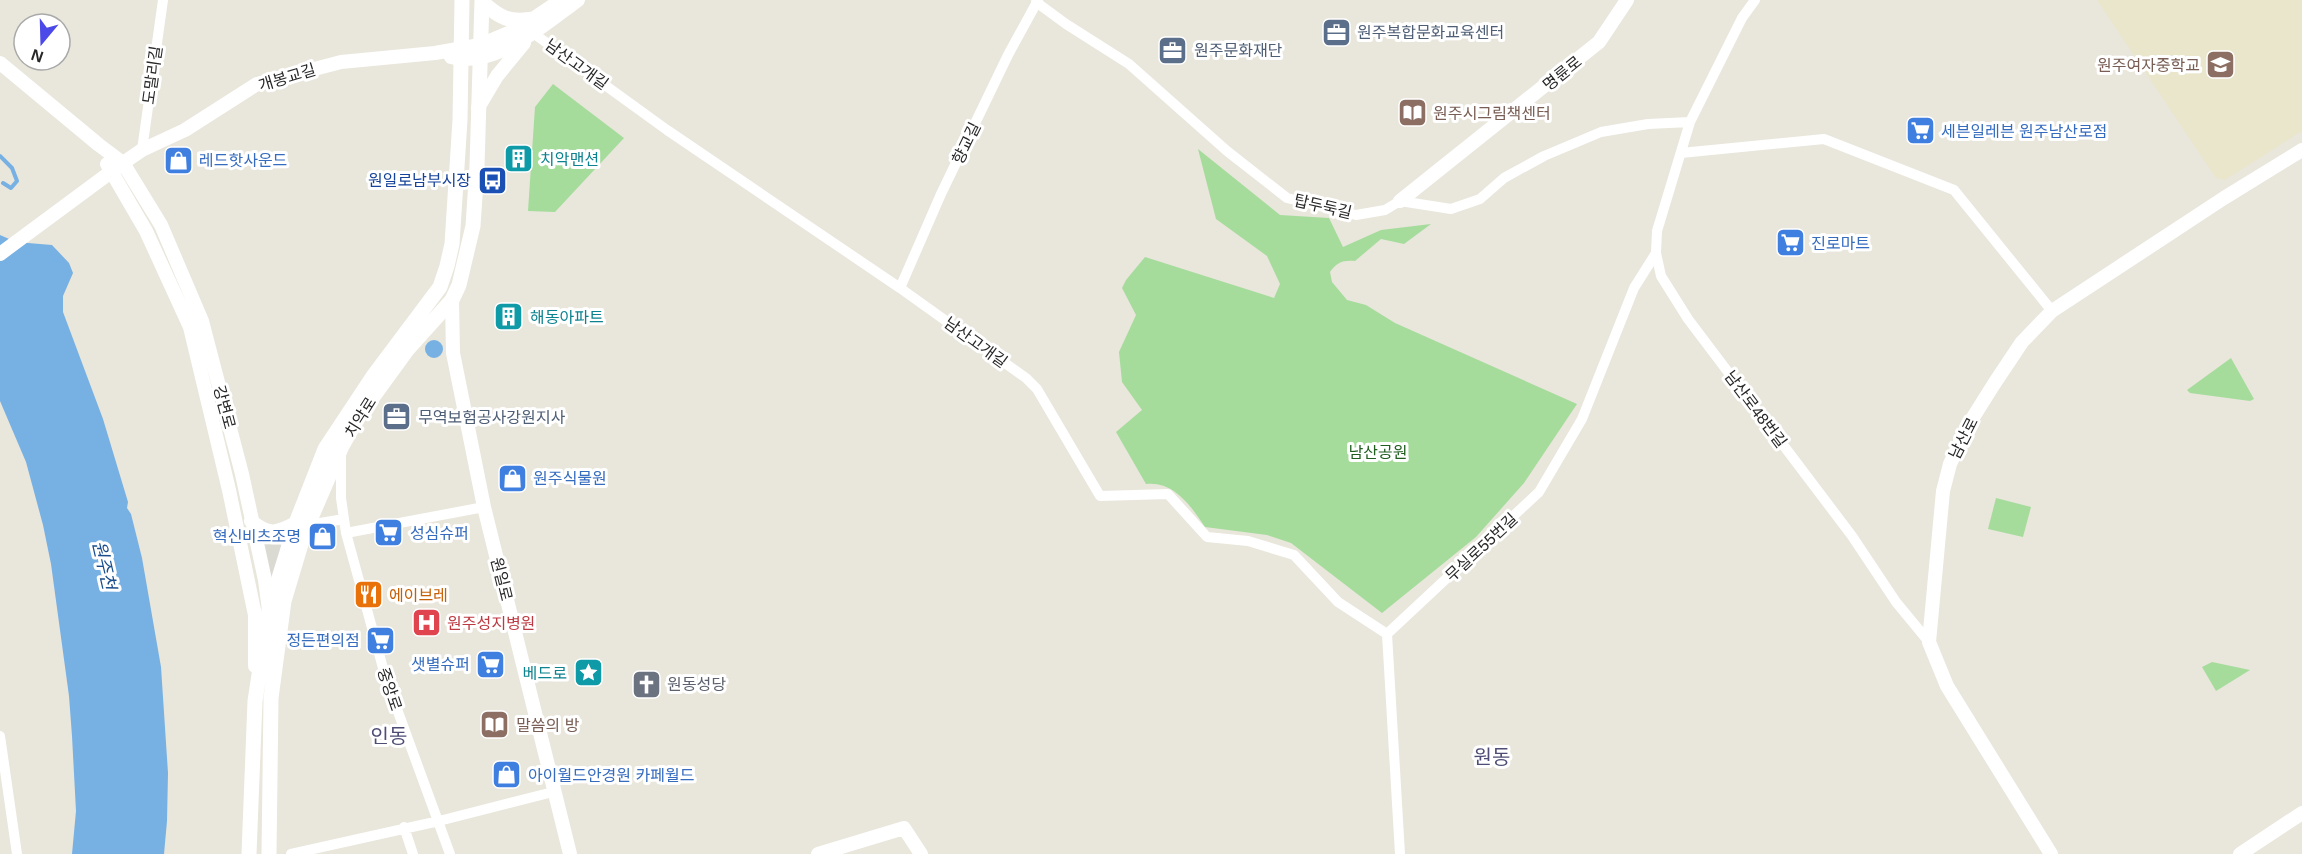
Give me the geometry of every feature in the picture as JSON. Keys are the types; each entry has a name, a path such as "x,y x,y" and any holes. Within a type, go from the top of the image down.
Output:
{"main road":[{"name":"치악로","path":"268,854 271,698 284,601 302,524 325,449 374,375 440,287 447,266 455,201 462,53 462,0"},
{"name":"치악로","path":"249,854 255,701 269,610 302,524 342,446 382,383 407,350 452,300 459,285 473,226 482,1"},
{"path":"482,1 492,11 515,22 533,26"},
{"name":"강변로","path":"269,610 271,698"}],"street":[{"name":"도말리길","path":"142,150 163,0"},
{"path":"478,108 501,70 533,26 561,0"},
{"path":"533,26 578,0"},
{"name":"명륜로","path":"1400,201 1599,42 1628,0"},
{"name":"남산로48번길","path":"1755,0 1742,18 1690,122 1657,231 1656,253 1661,276 1688,319 1852,536 1896,602 1929,642"},
{"name":"탑두둑길","path":"1037,1 1066,24 1129,64 1227,151 1287,198 1356,215 1385,210 1400,201"},
{"name":"향교길","path":"900,288 941,194 1008,55 1037,1"},
{"name":"개봉교길","path":"0,254 142,150 184,130 257,84 340,62 479,51 518,29 533,26"},
{"name":"남산고개길","path":"533,26 676,136 979,343 1037,389 1100,496 1168,494 1207,537 1248,541 1294,555 1338,602 1387,634"},
{"name":"강변로","path":"0,63 123,163 161,225 202,321 242,474 265,580 269,610"},
{"path":"1400,201 1450,209 1480,199 1504,178 1544,156 1601,132 1648,124 1690,122"},
{"path":"1681,153 1824,139 1953,190 2052,311"},
{"name":"강변로","path":"99,145 111,171 146,231 190,327 230,490 255,615 255,701"},
{"name":"남산로","path":"2051,854 1947,686 1929,642 1943,491 1950,464 1967,428 2022,342 2052,311 2224,198 2302,150"},
{"name":"무실로55번길","path":"1387,634 1539,492 1582,419 1634,288 1656,253"},
{"name":"원일로","path":"452,300 453,353 484,507 570,854"},
{"name":"중앙로","path":"342,446 340,498 346,533 386,679 450,854"},
{"path":"346,533 484,507"},
{"path":"251,521 260,529 280,532 302,524 344,519"},
{"path":"1387,634 1400,854"},
{"path":"0,736 17,854"},
{"path":"291,854 439,821 553,792"},
{"path":"2240,854 2302,813"},
{"path":"404,827 412,854"},
{"path":"818,854 904,828 921,854"}],"shaded area":[{"name":"원주여자중학교","path":"2097,0 2302,0 2302,131 2225,180 2216,178"},
{"path":"263,543 280,544 284,547 271,595"}],"green space":[{"path":"553,84 624,138 555,212 528,211 535,107"},
{"name":"남산공원","path":"1198,149 1280,215 1329,218 1343,247 1381,230 1431,224 1404,244 1381,239 1355,261 1344,261 1338,264 1330,272 1332,282 1347,300 1366,305 1395,323 1577,404 1524,483 1476,537 1382,613 1291,543 1267,535 1205,527 1181,496 1165,487 1146,484 1116,432 1142,410 1122,382 1119,352 1136,315 1122,288 1145,257 1274,298 1280,284 1267,256 1216,219"},
{"path":"2231,358 2254,399 2250,401 2190,393 2187,390"},
{"path":"1996,498 2031,507 2023,537 1988,529"},
{"path":"2212,662 2250,670 2216,691 2202,667"}],"water":[{"name":"원주천","path":"0,235 16,242 52,245 69,263 73,273 63,296 63,312 103,419 128,502 127,508 131,514 142,558 161,667 168,773 164,854 72,854 76,811 72,736 69,696 51,564 26,462 0,401"},
{"path":"434,340 440,343 443,349 440,355 434,358 428,355 425,349 428,343"}],"waterway":[{"path":"0,156 12,168 17,181 11,188 3,183"}],"place":[{"name":"원주복합문화교육센터","path":"1336,32"},
{"name":"원주문화재단","path":"1173,50"},
{"name":"원주여자중학교","path":"2221,65"},
{"name":"원주시그림책센터","path":"1412,113"},
{"name":"세븐일레븐 원주남산로점","path":"1920,131"},
{"name":"치악맨션","path":"519,159"},
{"name":"레드핫사운드","path":"178,160"},
{"name":"원일로남부시장","path":"492,180"},
{"name":"진로마트","path":"1790,243"},
{"name":"해동아파트","path":"509,317"},
{"name":"무역보험공사강원지사","path":"397,417"},
{"name":"원주식물원","path":"512,478"},
{"name":"성심슈퍼","path":"389,533"},
{"name":"혁신비츠조명","path":"322,536"},
{"name":"에이브레","path":"368,595"},
{"name":"원주성지병원","path":"426,623"},
{"name":"정든편의점","path":"381,640"},
{"name":"샛별슈퍼","path":"491,664"},
{"name":"베드로","path":"588,673"},
{"name":"원동성당","path":"646,684"},
{"name":"말씀의 방","path":"495,725"},
{"name":"아이월드안경원 카페월드","path":"507,775"}],"district":[{"name":"인동","path":"389,736"},
{"name":"원동","path":"1492,757"}]}
